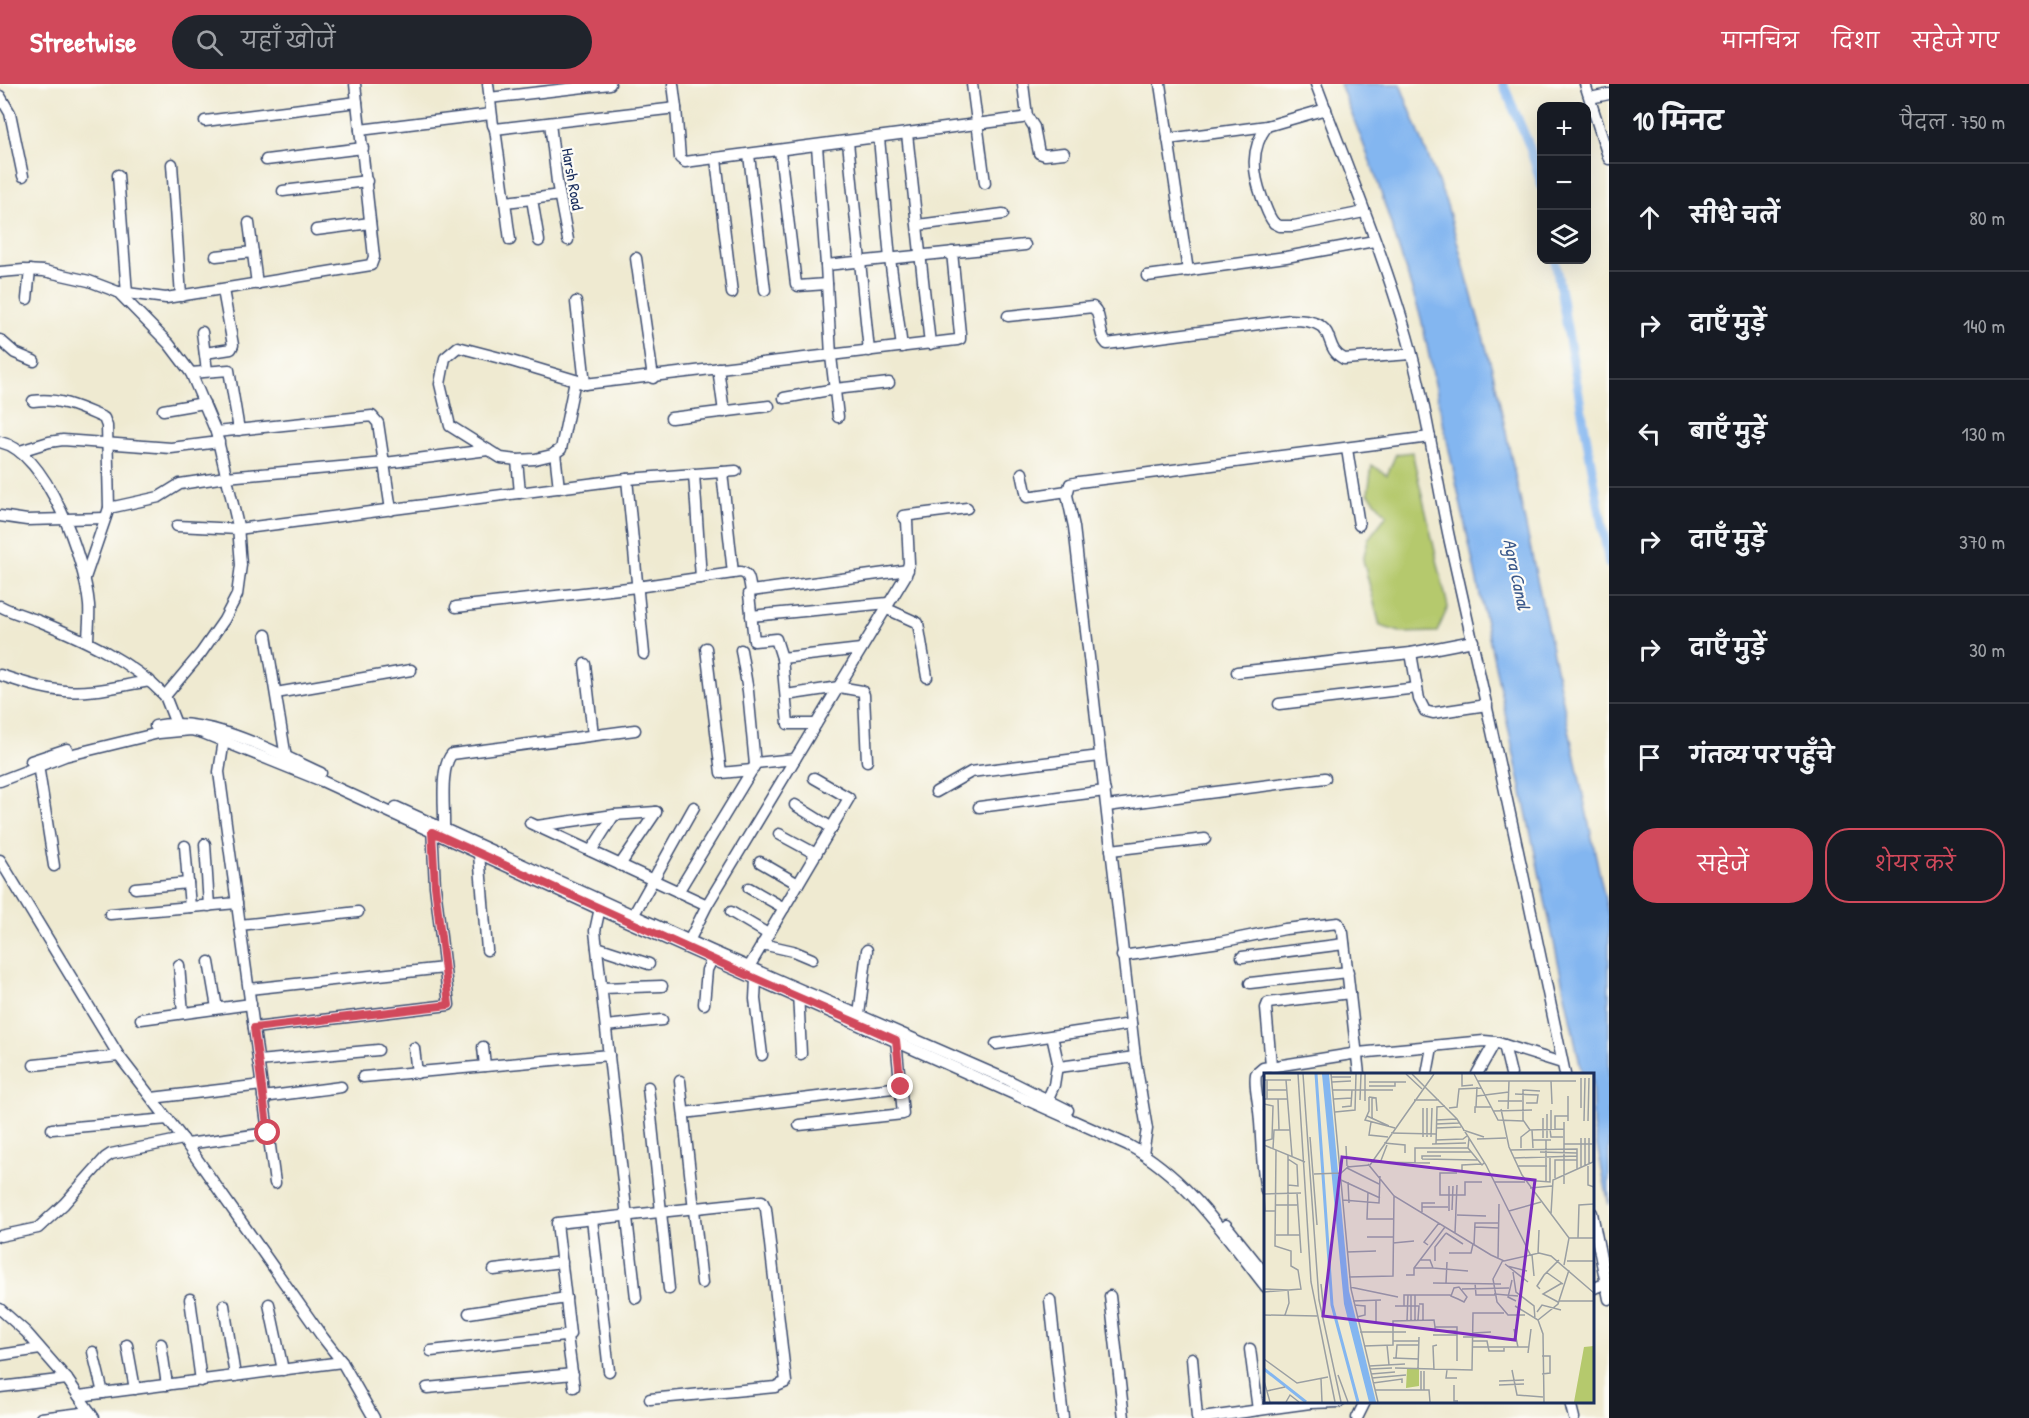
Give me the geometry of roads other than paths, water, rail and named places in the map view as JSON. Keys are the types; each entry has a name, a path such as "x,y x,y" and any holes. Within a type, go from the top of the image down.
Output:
{"street":[{"path":"0,272 30,270 74,277 123,293 156,298 223,290 371,265 374,257 355,84"},
{"path":"488,84 510,240"},
{"path":"489,98 610,84"},
{"path":"674,84 681,160 685,162 879,138 1027,116"},
{"path":"972,84 985,183"},
{"path":"1023,84 1027,116 1034,127 1040,153 1045,155 1064,153"},
{"path":"1160,84 1188,271"},
{"path":"1316,84 1364,212 1411,354 1564,1069"},
{"path":"1585,84 1609,159"},
{"path":"1590,98 1609,94"},
{"path":"0,96 10,113 23,176"},
{"path":"205,122 357,102"},
{"path":"495,129 676,108"},
{"path":"1168,138 1267,126 1326,109"},
{"path":"1596,116 1609,112"},
{"path":"360,130 491,114"},
{"name":"Harsh Road","path":"550,123 559,195 568,240"},
{"path":"1267,126 1258,142 1253,159 1258,185 1274,224 1294,226 1364,212"},
{"path":"907,134 930,344"},
{"path":"879,138 890,259 902,347"},
{"path":"848,142 869,351"},
{"path":"818,146 831,356 838,417"},
{"path":"266,160 363,148"},
{"path":"780,151 796,284 798,286 827,284"},
{"path":"749,154 765,290"},
{"path":"716,159 732,293"},
{"path":"172,164 181,296"},
{"path":"118,175 123,293 191,373 218,437 238,530 241,565 237,595 224,620 201,653 165,696"},
{"path":"283,191 367,181"},
{"path":"505,202 559,195"},
{"path":"532,199 538,240"},
{"path":"918,225 1003,214"},
{"path":"249,223 256,284"},
{"path":"316,230 370,223"},
{"path":"1147,276 1374,241"},
{"path":"826,265 1025,245"},
{"path":"216,256 253,252"},
{"path":"576,302 580,382 561,449 543,457 517,460 501,458 450,426 440,384 445,358 458,347 580,382 653,378 960,339 952,252"},
{"path":"636,258 653,378"},
{"path":"27,299 30,270"},
{"path":"205,353 231,349 233,345 223,290"},
{"path":"1008,316 1093,307 1099,317 1102,337 1107,344 1279,321 1305,320 1321,325 1337,354 1344,359 1411,354"},
{"path":"202,332 207,371"},
{"path":"0,340 15,353 34,362"},
{"path":"718,368 724,412"},
{"path":"191,373 229,370 239,430"},
{"path":"784,398 889,383"},
{"path":"33,401 62,401 75,405 104,418 107,426 107,513 84,578"},
{"path":"163,410 204,403"},
{"path":"671,418 769,406"},
{"path":"20,451 57,440 171,448 239,430 372,416 378,423 391,510"},
{"path":"1144,1150 1147,1130 1122,956 1074,527 1067,491 1070,484 1079,482 1430,437"},
{"path":"0,442 20,451 35,465 64,519 84,578 89,606 88,642"},
{"path":"1347,449 1359,525"},
{"path":"0,516 27,520 64,519 107,513 159,497 180,484 226,477 385,463 488,450"},
{"path":"555,453 559,488"},
{"path":"517,460 520,493"},
{"path":"177,526 238,530 627,479 736,471"},
{"path":"722,472 732,573"},
{"path":"1022,473 1027,498 1067,491"},
{"path":"694,474 702,578"},
{"path":"627,479 644,654"},
{"path":"687,944 707,905 908,570 907,520 903,516 967,508"},
{"path":"751,591 908,570"},
{"path":"456,607 745,573 748,576 751,591 754,640 775,639 783,658 788,724 816,724"},
{"path":"751,616 887,605 918,623 927,677"},
{"path":"0,606 88,642 150,681 165,696 178,727"},
{"path":"266,634 287,762"},
{"path":"1237,672 1411,653 1473,641"},
{"path":"706,648 721,773 795,759"},
{"path":"783,658 861,649"},
{"path":"678,892 753,766 741,650"},
{"path":"1411,653 1421,706 1428,712 1487,705"},
{"path":"585,664 592,735"},
{"path":"276,693 411,670"},
{"path":"0,675 65,692 80,692 150,681"},
{"path":"786,695 839,687 857,689 864,695 867,761"},
{"path":"1279,704 1417,688"},
{"path":"0,781 38,765 178,727 203,733 287,762"},
{"path":"0,774 49,753 143,729 214,728 713,956 979,1072 1144,1150 1183,1175 1264,1273"},
{"path":"444,829 445,769 447,759 452,754 635,730"},
{"path":"224,740 219,772 275,1183"},
{"path":"936,792 971,772 1100,756"},
{"path":"38,765 54,866"},
{"path":"747,970 849,798 814,778"},
{"path":"1107,806 1325,778"},
{"path":"979,807 1105,791"},
{"path":"795,805 832,828"},
{"path":"634,914 694,807"},
{"path":"620,865 656,812 534,824 620,865 707,905"},
{"path":"591,851 614,815"},
{"path":"432,828 444,829 484,853"},
{"path":"254,1028 449,1005 435,886 432,828"},
{"path":"779,834 816,854"},
{"path":"1111,850 1205,839"},
{"path":"205,844 209,906"},
{"path":"185,846 190,908"},
{"path":"484,853 487,950"},
{"path":"0,860 98,1025 185,1142 342,1362 374,1418"},
{"path":"760,862 798,884"},
{"path":"135,888 188,883"},
{"path":"749,888 784,908"},
{"path":"110,914 237,903"},
{"path":"600,904 634,914 687,944"},
{"path":"600,904 595,926 636,1298"},
{"path":"240,925 358,912"},
{"path":"731,912 768,934"},
{"path":"1122,956 1334,922 1340,925 1344,944 1359,1073"},
{"path":"762,944 793,951 812,960"},
{"path":"1242,957 1344,944"},
{"path":"597,947 649,964"},
{"path":"855,1016 867,950"},
{"path":"704,1004 705,982 713,956"},
{"path":"209,962 217,1008"},
{"path":"179,965 183,1013"},
{"path":"249,989 444,969"},
{"path":"747,970 756,979 798,992"},
{"path":"1250,983 1348,972"},
{"path":"756,979 755,999 762,1055"},
{"path":"602,988 662,986"},
{"path":"798,992 801,1054"},
{"path":"1271,1065 1266,1008 1268,1003 1350,993"},
{"path":"141,1019 250,1004"},
{"path":"606,1026 662,1020"},
{"path":"996,1044 1131,1024"},
{"path":"1046,1103 1056,1076 1057,1066 1052,1036"},
{"path":"799,1125 901,1114 903,1111 901,1087 903,1040"},
{"path":"1264,1176 1261,1154 1262,1113 1256,1074 1271,1065 1358,1053 1484,1041 1500,1044 1564,1069"},
{"path":"1478,1073 1500,1044"},
{"path":"1500,1044 1511,1073"},
{"path":"483,1047 485,1066"},
{"path":"1427,1073 1432,1047"},
{"path":"414,1048 417,1073"},
{"path":"258,1061 378,1050"},
{"path":"363,1077 609,1055"},
{"path":"34,1065 119,1056"},
{"path":"1057,1066 1135,1057"},
{"path":"680,1081 702,1283"},
{"path":"152,1098 262,1085"},
{"path":"263,1097 341,1087"},
{"path":"648,1087 669,1289"},
{"path":"684,1113 901,1087"},
{"path":"52,1129 168,1119"},
{"path":"0,1236 38,1228 111,1154 185,1142 268,1133"},
{"path":"1144,1150 1196,1199 1264,1284"},
{"path":"574,1388 567,1336 570,1330 557,1223 760,1200 764,1203 786,1382 775,1387 650,1399"},
{"path":"592,1219 609,1371"},
{"path":"1594,1223 1609,1299"},
{"path":"494,1270 562,1262"},
{"path":"1110,1296 1124,1418"},
{"path":"469,1313 566,1298"},
{"path":"189,1299 201,1381"},
{"path":"1050,1300 1063,1418"},
{"path":"269,1304 283,1370"},
{"path":"224,1305 235,1376"},
{"path":"0,1309 26,1332 67,1379 92,1415 41,1418"},
{"path":"431,1351 567,1336"},
{"path":"161,1344 167,1385"},
{"path":"128,1345 135,1389"},
{"path":"0,1355 40,1349"},
{"path":"1250,1349 1258,1410"},
{"path":"93,1352 103,1394"},
{"path":"1192,1358 1200,1418 1321,1403"},
{"path":"80,1396 342,1362"},
{"path":"427,1388 573,1374"},
{"path":"0,1387 67,1379"},
{"path":"1357,1418 1364,1403"},
{"path":"1293,1406 1293,1418"}],"water":[{"name":"Agra Canal","path":"1340,84 1400,84 1447,205 1494,376 1609,918 1609,1205 1594,1131 1594,1073 1582,1073 1421,318 1375,174"}],"waterway":[{"path":"1503,84 1529,145 1537,171"},
{"path":"1556,264 1609,564"}]}
